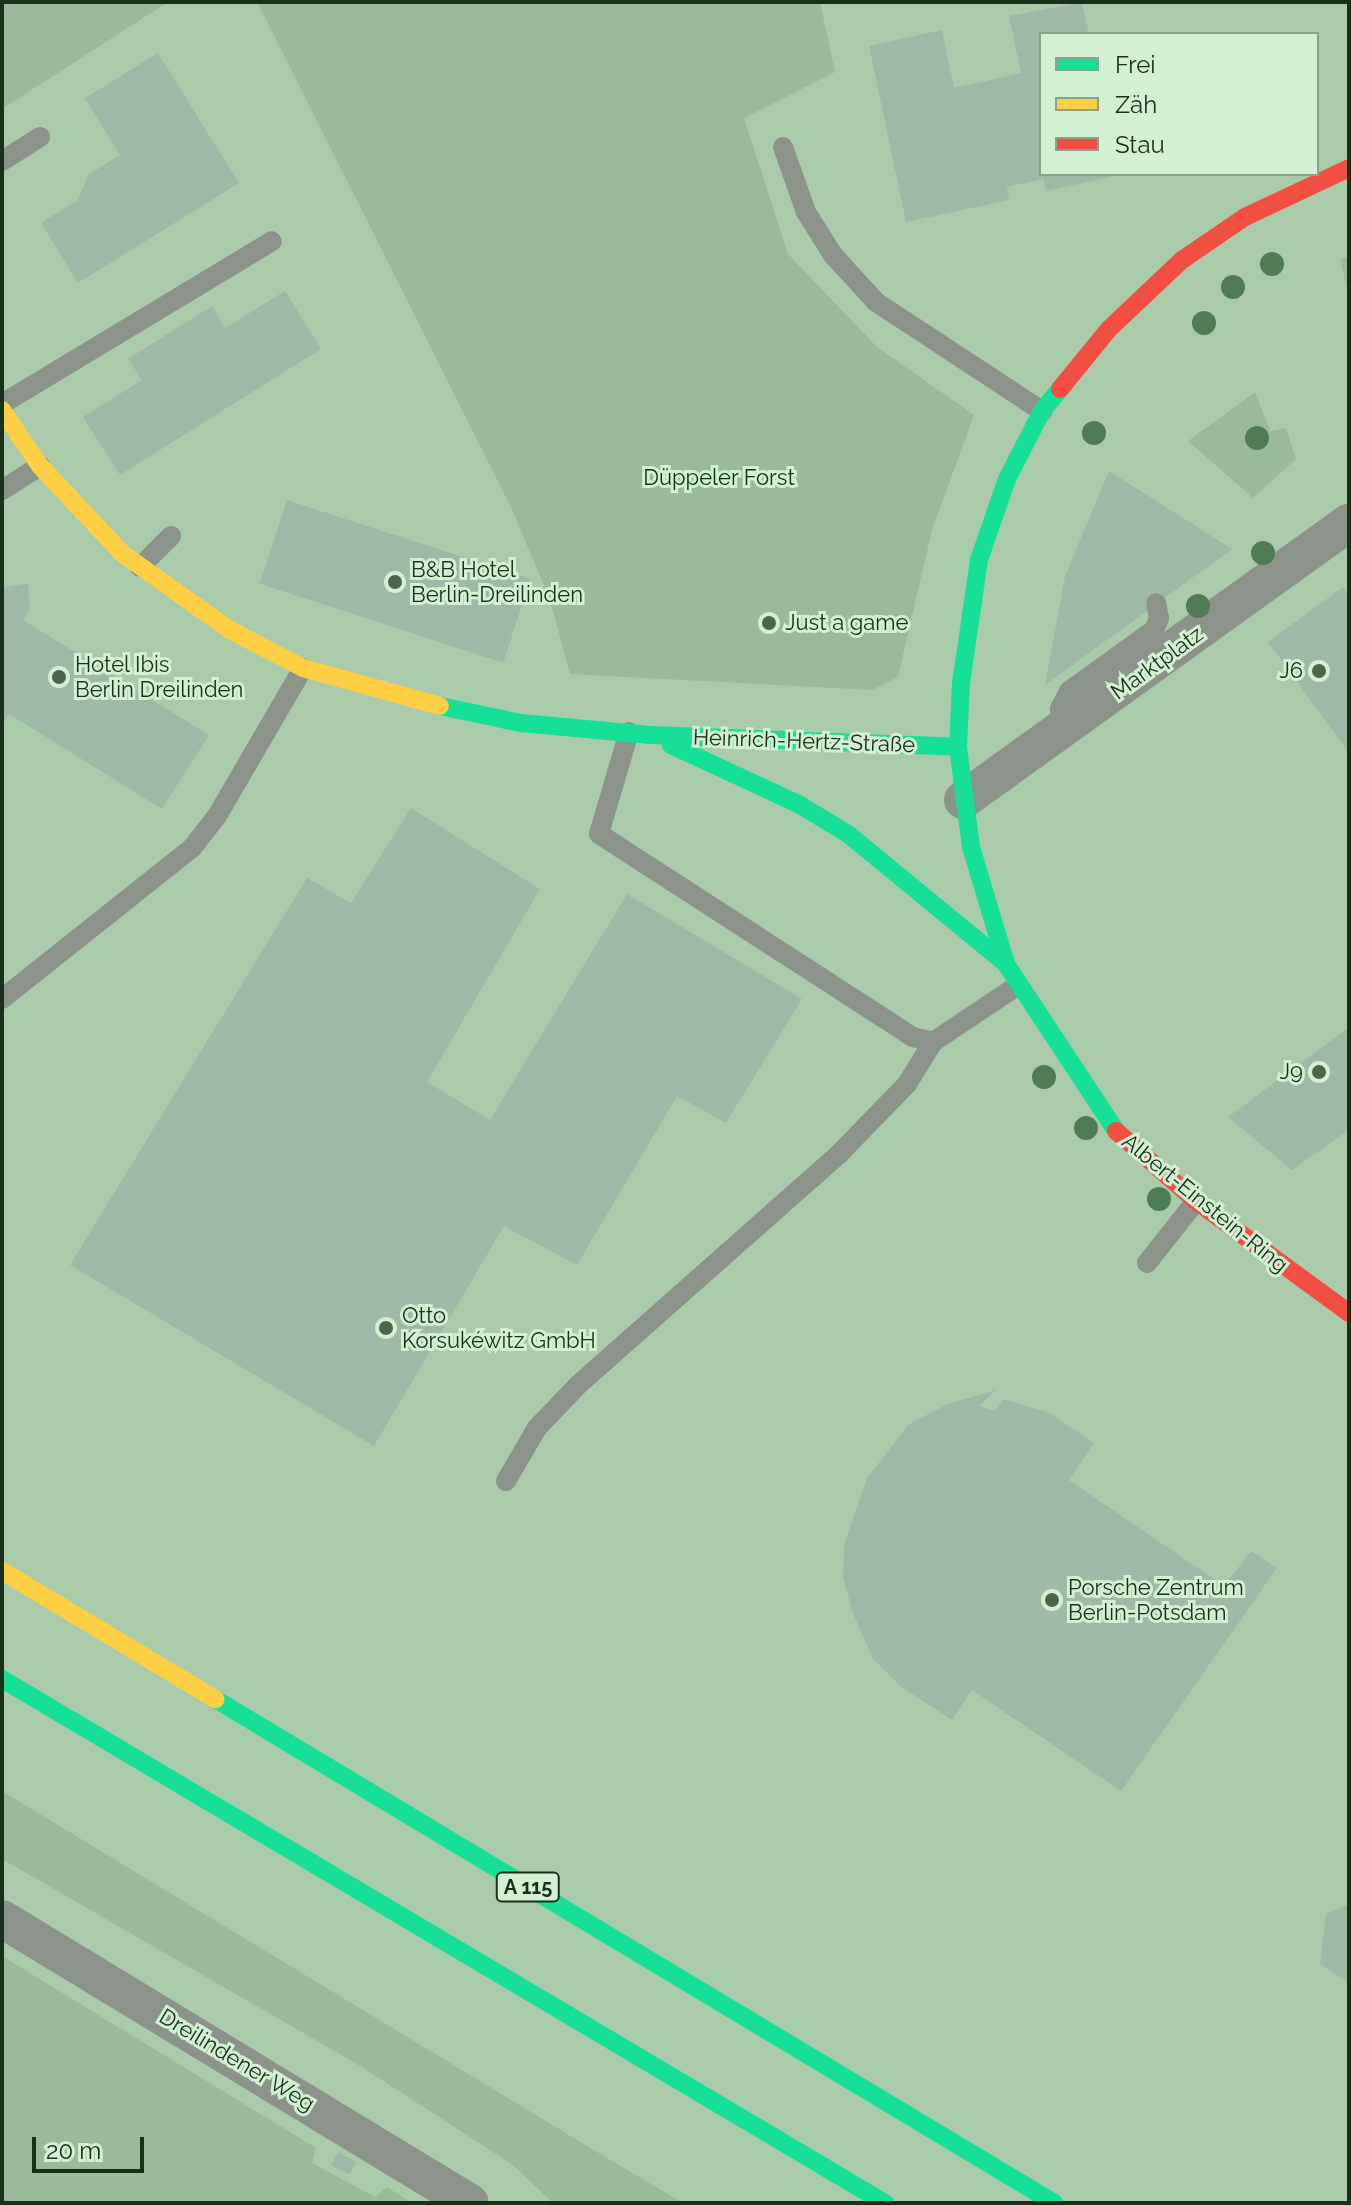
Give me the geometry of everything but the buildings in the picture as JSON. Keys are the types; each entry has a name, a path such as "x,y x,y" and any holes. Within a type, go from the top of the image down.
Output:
{"main road":[{"name":"Albert-Einstein-Ring","path":"1349,168 1245,217 1182,260 1109,329 1042,411 1007,479 979,560 961,683 958,747 971,847 1006,964 1116,1132 1196,1201 1349,1313"},
{"name":"Heinrich-Hertz-Straße","path":"2,410 40,466 140,567 230,630 303,668 454,711 521,723 650,735 958,747"},
{"name":"Heinrich-Hertz-Straße","path":"650,735 800,805 848,834 1006,964"},
{"name":"A 115","path":"2,1571 1054,2203"},
{"path":"2,1679 885,2203"}],"street":[{"name":"Marktplatz","path":"963,800 1349,523"},
{"name":"Dreilindener Weg","path":"2,1919 470,2203"}],"lane":[{"path":"2,161 40,137"},
{"path":"783,147 806,212 833,255 876,302 1042,411"},
{"path":"2,404 272,241"},
{"path":"2,490 40,466"},
{"path":"140,567 171,536"},
{"path":"1066,729 1060,709 1069,691 1154,630 1159,618 1156,603"},
{"path":"2,999 192,848 217,816 303,668"},
{"path":"629,732 599,834 913,1037 933,1042"},
{"path":"506,1481 537,1428 578,1385 845,1159 907,1084 933,1042 1018,985"},
{"path":"1147,1263 1196,1201"}],"green space":[{"path":"2,2 168,2 2,109"},
{"name":"Düppeler Forst","path":"257,2 820,2 835,72 744,118 788,254 877,347 974,415 932,530 898,677 872,690 570,674 550,600 511,507"},
{"path":"1255,392 1270,431 1286,428 1296,459 1253,498 1188,441"},
{"path":"2,1791 683,2203 553,2203 513,2165 357,2064 2,1859"},
{"path":"2,1956 316,2148 312,2163 375,2197 387,2187 412,2203 2,2203"}],"traffic: fast":[{"path":"1060,389 1042,411 1007,479 979,560 961,683 958,747 971,847 1006,964 1116,1131"},
{"path":"440,706 521,723 650,735 958,747"},
{"path":"671,745 800,805 848,834 1006,964"},
{"path":"2,1679 885,2203"},
{"path":"215,1699 1054,2203"}],"traffic: slow":[{"path":"2,410 40,466 123,554 230,630 303,668 440,706"},
{"path":"2,1571 215,1699"}],"traffic: jam":[{"path":"1060,389 1109,329 1182,260 1245,217 1349,168"},
{"path":"1116,1131 1196,1201 1349,1313"}],"place":[{"name":"B&B Hotel Berlin-Dreilinden","path":"395,582"},
{"name":"Just a game","path":"769,623"},
{"name":"J6","path":"1319,671"},
{"name":"Hotel Ibis Berlin Dreilinden","path":"59,677"},
{"name":"J9","path":"1319,1072"},
{"name":"Otto Korsukéwitz GmbH","path":"386,1328"},
{"name":"Porsche Zentrum Berlin-Potsdam","path":"1052,1600"}]}
